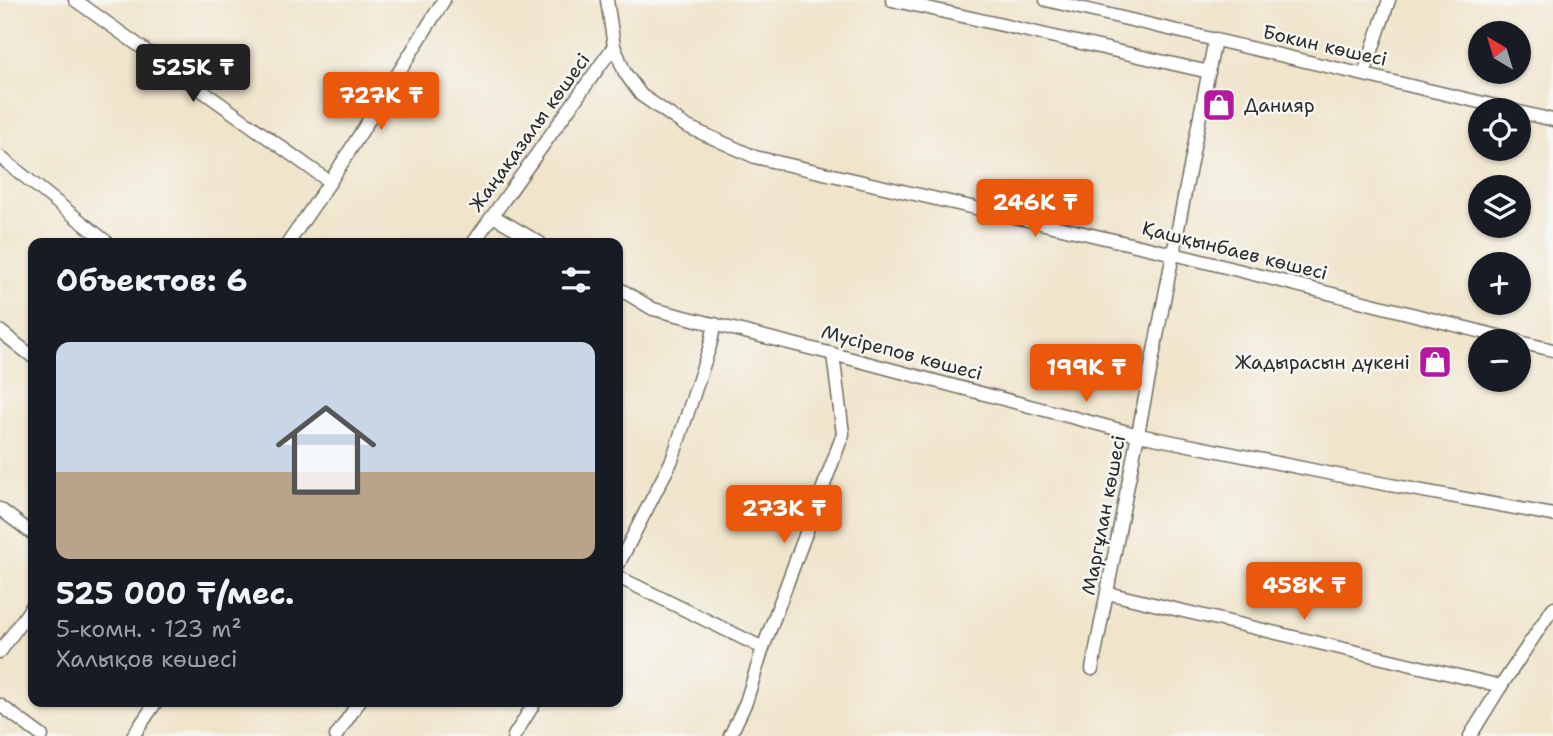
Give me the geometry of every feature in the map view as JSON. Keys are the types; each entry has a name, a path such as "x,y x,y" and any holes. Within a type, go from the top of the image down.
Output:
{"street":[{"path":"75,0 330,181"},
{"path":"291,238 444,0"},
{"name":"Жаңақазалы көшесі","path":"477,238 614,46 607,0"},
{"path":"892,0 1209,72"},
{"name":"Бокин көшесі","path":"1046,0 1468,99"},
{"path":"1364,74 1389,0"},
{"name":"Маргұлан көшесі","path":"1092,669 1215,39"},
{"name":"Қашқынбаев көшесі","path":"614,46 625,73 642,95 686,126 755,157 1174,254 1471,329"},
{"path":"1531,115 1553,120"},
{"path":"0,157 102,238"},
{"path":"493,216 531,238"},
{"name":"Мүсірепов көшесі","path":"623,291 653,309 1139,435 1347,478 1553,515"},
{"path":"623,555 672,460 715,324"},
{"path":"0,331 28,353"},
{"name":"Қашқынбаев көшесі","path":"1531,344 1553,350"},
{"path":"730,736 746,702 844,434 833,354"},
{"path":"0,509 28,530"},
{"path":"623,579 764,648"},
{"path":"1107,593 1502,684"},
{"path":"1470,736 1553,608"},
{"path":"0,652 28,612"},
{"path":"0,705 42,736"},
{"path":"134,736 153,707"},
{"path":"336,736 356,707"},
{"path":"514,736 532,707"}],"place":[{"name":"Данияр","path":"1219,105"},
{"name":"Жадырасын дүкені","path":"1435,362"}]}
